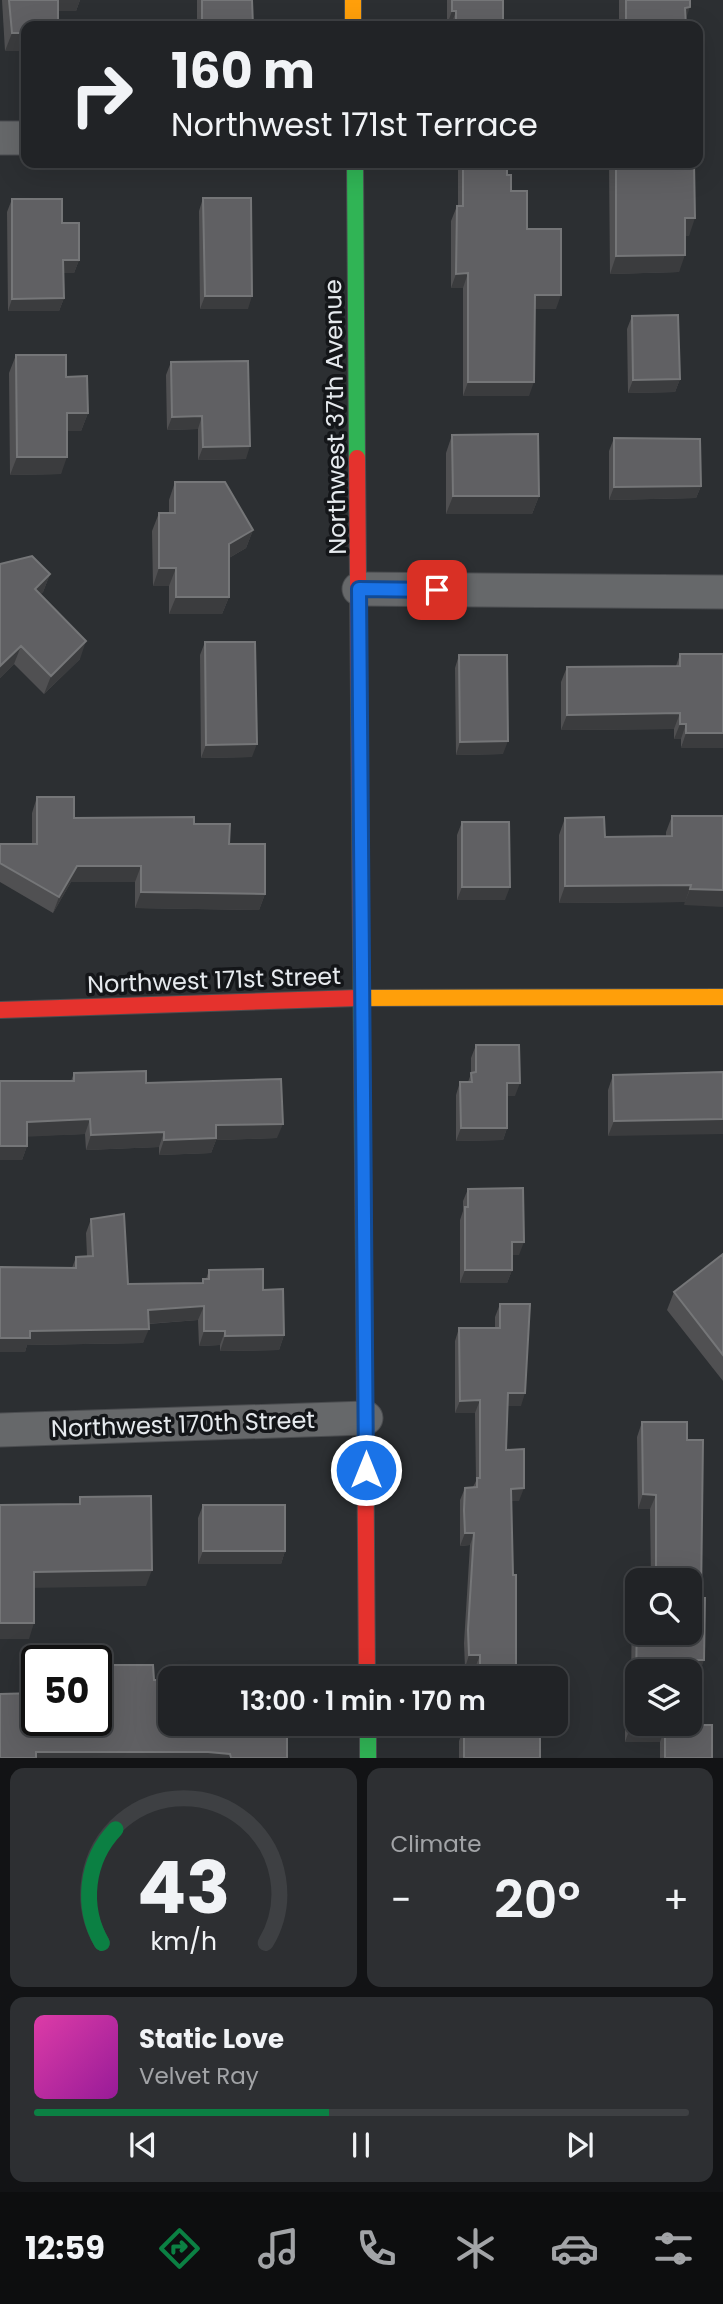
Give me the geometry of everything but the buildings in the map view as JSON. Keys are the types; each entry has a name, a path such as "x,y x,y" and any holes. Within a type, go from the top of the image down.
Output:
{"main road":[{"path":"353,0 353,21"},
{"name":"Northwest 37th Avenue","path":"355,168 367,1666"},
{"name":"Northwest 171st Street","path":"0,1010 363,998 723,997"},
{"path":"368,1736 368,1758"}],"street":[{"path":"0,138 21,138"},
{"path":"359,589 723,592"},
{"name":"Northwest 170th Street","path":"0,1430 366,1418"}],"traffic: fast":[{"path":"355,168 357,458"},
{"path":"361,943 364,1274"},
{"path":"368,1736 368,1758"}],"traffic: slow":[{"path":"353,0 353,21"},
{"path":"357,998 723,997"}],"traffic: jam":[{"path":"357,458 361,943"},
{"path":"0,1010 357,998"},
{"path":"364,1274 367,1666"}],"route":[{"path":"366,1470 359,589 437,590"}]}
